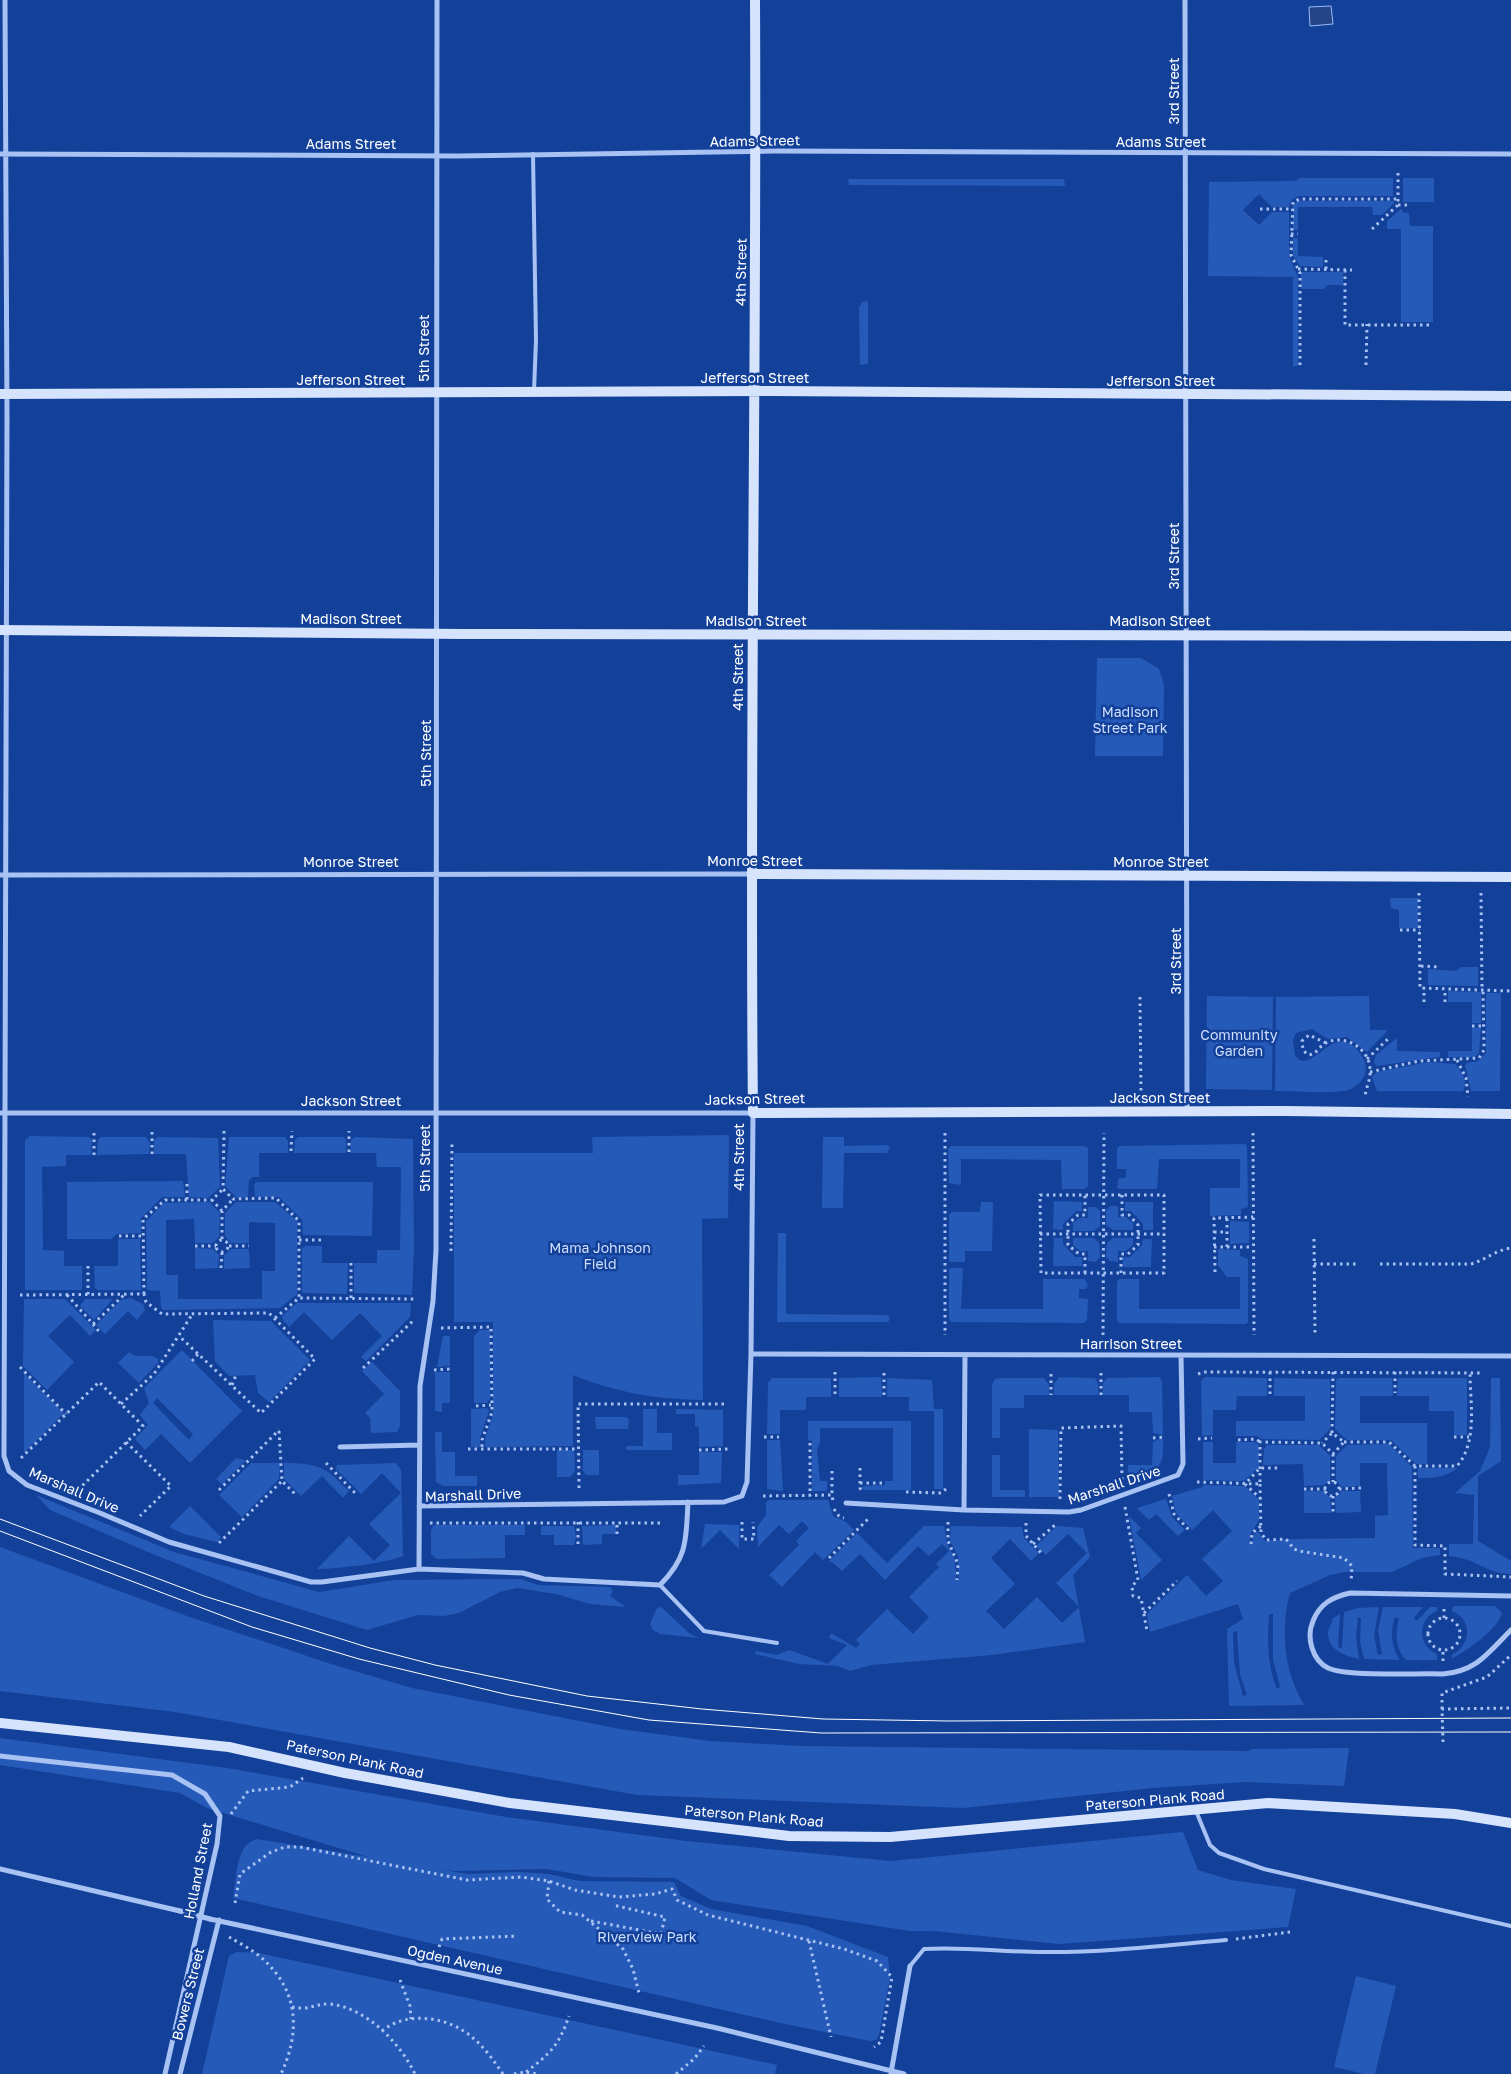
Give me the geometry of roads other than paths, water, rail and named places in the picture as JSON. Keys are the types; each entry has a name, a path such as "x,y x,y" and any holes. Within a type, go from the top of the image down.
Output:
{"street":[{"path":"2,1354 3,154 5,0"},
{"name":"5th Street","path":"420,1506 420,1386 433,1301 436,1250 437,0"},
{"name":"4th Street","path":"751,1354 755,0"},
{"name":"3rd Street","path":"1185,0 1187,1112"},
{"name":"Adams Street","path":"3,154 436,156 756,152 1511,154"},
{"name":"Jefferson Street","path":"4,394 754,392 1186,396 1511,396"},
{"name":"Madison Street","path":"3,630 437,634 1511,636"},
{"name":"Monroe Street","path":"3,875 437,876 752,874 1511,877"},
{"name":"Jackson Street","path":"2,1113 436,1115 1285,1111 1511,1114"},
{"name":"Marshall Drive","path":"2,1354 4,1456 9,1471 27,1485 100,1512 169,1542 310,1582 322,1582 419,1569 420,1506 688,1502 732,1501 738,1499 745,1492 747,1482 751,1354"},
{"name":"Harrison Street","path":"751,1354 1511,1356"},
{"path":"964,1510 965,1355"},
{"name":"Marshall Drive","path":"846,1503 964,1510 1069,1512 1087,1508 1178,1474 1183,1464 1181,1355"},
{"path":"340,1447 419,1445"},
{"path":"419,1569 523,1572 544,1579 660,1585 674,1571 684,1553 688,1502"},
{"path":"1511,1596 1350,1593 1330,1599 1321,1606 1310,1633 1314,1655 1320,1663 1336,1671 1458,1672 1480,1662 1511,1630"},
{"name":"Paterson Plank Road","path":"0,1723 229,1747 310,1764 345,1774 510,1803 790,1836 890,1837 1268,1803 1455,1814 1511,1823"},
{"name":"Holland Street","path":"0,1756 172,1775 206,1794 220,1816 218,1833 165,2074"},
{"name":"Ogden Avenue","path":"0,1869 219,1920 718,2028 904,2074"},
{"name":"Bowers Street","path":"180,2074 219,1920"},
{"path":"891,2072 910,1966"}],"lane":[{"path":"533,154 536,340 534,393"},
{"path":"660,1585 704,1631 777,1643"},
{"path":"1195,1809 1210,1845 1219,1853 1264,1869 1511,1926"},
{"path":"910,1966 924,1949 950,1947 1007,1952 1050,1952 1159,1948 1226,1940"}],"tram line":[{"path":"0,1519 204,1596 370,1648 435,1665 587,1696 702,1709 823,1719 949,1721 1511,1718"},
{"path":"0,1531 252,1627 359,1659 509,1695 649,1720 821,1733 1511,1732"}],"park label":[{"name":"Madison Street Park","path":"1130,720"},
{"name":"Community Garden","path":"1239,1044"},
{"name":"Mama Johnson Field","path":"600,1256"},
{"name":"Riverview Park","path":"647,1937"}]}
